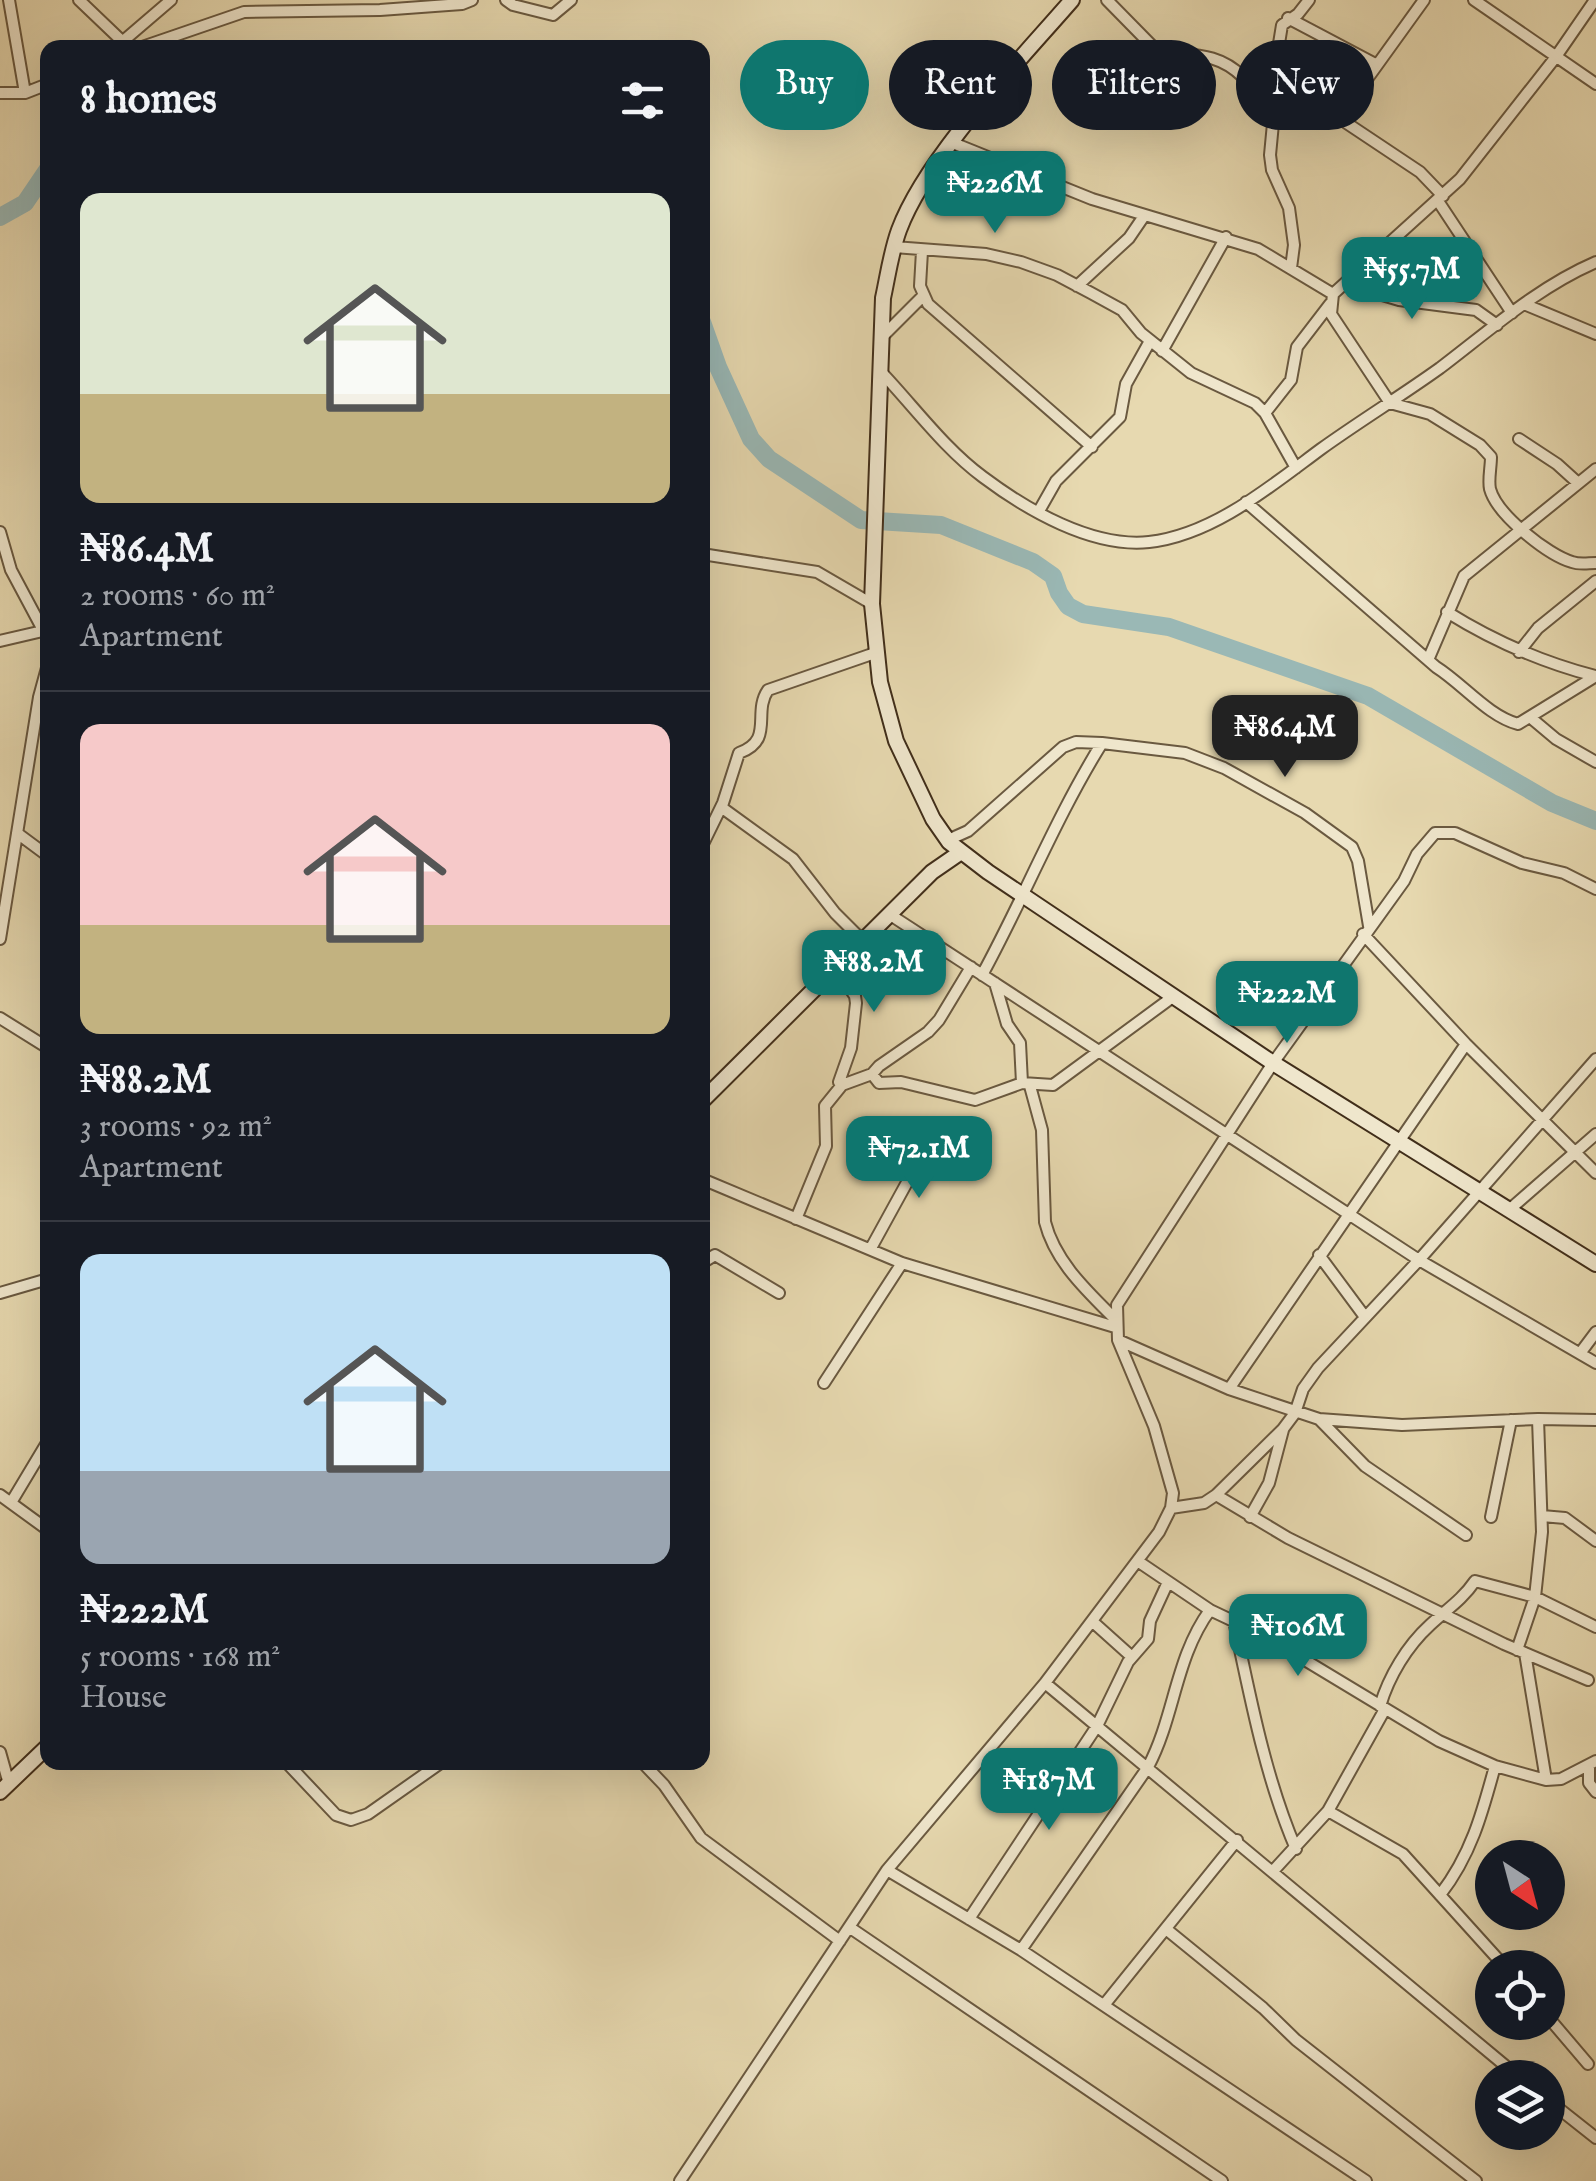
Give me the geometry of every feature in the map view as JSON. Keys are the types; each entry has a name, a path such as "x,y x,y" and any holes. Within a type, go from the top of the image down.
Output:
{"main road":[{"path":"1071,0 953,143 915,197 894,248 884,298 872,604 875,653 896,741 919,793 948,840 961,852 1273,1063 1596,1264"},
{"path":"932,872 948,840"},
{"path":"710,1094 932,872 961,852"},
{"path":"4,1788 40,1754"}],"street":[{"path":"9,0 24,93"},
{"path":"79,0 115,40"},
{"path":"125,40 170,0"},
{"path":"159,40 242,6 380,10 472,0"},
{"path":"506,0 553,14 570,0"},
{"path":"1107,0 1158,51 1200,53 1224,61 1236,71"},
{"path":"1280,40 1282,25 1309,0"},
{"path":"1374,69 1424,0"},
{"path":"1474,0 1596,84"},
{"path":"1265,414 1291,380 1297,346 1331,299 1460,179 1595,0"},
{"path":"1288,18 1377,65"},
{"path":"0,93 24,93 40,87"},
{"path":"1272,130 1272,170 1289,208 1294,245 1290,268"},
{"path":"1357,130 1420,172 1512,314"},
{"path":"953,143 1062,188 1258,249 1331,299"},
{"path":"1078,286 1128,238 1144,216"},
{"path":"1162,350 1226,237"},
{"path":"894,248 986,254 1022,262 1122,310 1150,341 1191,373 1255,403 1296,468"},
{"path":"922,252 922,296 944,320 1092,447"},
{"path":"882,374 980,476 1039,511 1094,535 1148,542 1176,536 1246,502 1390,403 1547,287 1596,262"},
{"path":"1344,284 1399,300 1476,310 1497,325"},
{"path":"882,337 922,296"},
{"path":"1331,299 1331,314 1390,403 1430,414 1488,452 1492,494 1523,529 1542,548 1556,555 1576,564 1596,563"},
{"path":"1524,304 1596,334"},
{"path":"1039,511 1056,481 1120,418 1126,384 1150,341"},
{"path":"1519,440 1558,464 1578,483"},
{"path":"1428,660 1464,576 1596,469"},
{"path":"1246,502 1428,660 1504,720 1518,724 1532,718 1596,676"},
{"path":"0,532 11,570 40,621"},
{"path":"710,555 816,572 872,604"},
{"path":"1520,652 1545,621 1596,581"},
{"path":"1447,612 1520,652 1596,676"},
{"path":"0,640 40,631"},
{"path":"710,830 739,753 758,740 763,698 768,690 875,653"},
{"path":"0,939 40,708"},
{"path":"1532,718 1556,739 1596,762"},
{"path":"948,840 968,830 1064,746 1076,742 1185,753 1224,768 1331,831 1352,848 1358,861 1366,931 1466,1044 1596,1172"},
{"path":"982,975 1024,896 1070,795 1102,743"},
{"path":"721,807 793,858 835,914 862,940"},
{"path":"961,852 968,830"},
{"path":"17,833 40,850"},
{"path":"684,2179 887,1870 1093,1622 1139,1562 1171,1508 1173,1493 1166,1460 1118,1340 1117,1305 1273,1063 1404,881 1417,854 1435,834 1455,833 1522,863 1564,873 1596,889"},
{"path":"889,914 1419,1260 1596,1364"},
{"path":"835,967 856,996 851,1048 839,1082 842,1086"},
{"path":"796,1219 826,1146 825,1106 842,1086 872,1074 913,1046 939,1020 970,967"},
{"path":"996,983 1007,1024 1020,1044 1026,1084 1042,1130 1045,1222 1049,1236 1059,1256 1116,1323"},
{"path":"872,1074 880,1083 901,1082 976,1100 1026,1084 1060,1082 1174,996"},
{"path":"0,1018 40,1043"},
{"path":"1230,1389 1466,1044"},
{"path":"1171,1508 1204,1503 1216,1496 1283,1429 1318,1368 1596,1059"},
{"path":"1509,1210 1596,1134"},
{"path":"871,1248 916,1166 919,1138"},
{"path":"710,1182 902,1262 1116,1323"},
{"path":"710,1258 715,1255 779,1293"},
{"path":"1319,1255 1366,1317"},
{"path":"824,1383 902,1262"},
{"path":"0,1293 40,1281"},
{"path":"1580,1352 1596,1332"},
{"path":"1118,1340 1230,1389 1319,1420 1402,1425 1596,1420"},
{"path":"1538,1419 1542,1516 1535,1597 1521,1651 1546,1780"},
{"path":"1319,1420 1353,1457 1466,1536"},
{"path":"1491,1517 1511,1420"},
{"path":"1250,1517 1269,1482 1283,1429"},
{"path":"12,1502 40,1455"},
{"path":"0,1495 40,1524"},
{"path":"1216,1496 1250,1517 1588,1680"},
{"path":"1542,1516 1565,1518 1596,1542"},
{"path":"1139,1562 1210,1610 1266,1636 1439,1741 1494,1766 1546,1780 1561,1779 1593,1764"},
{"path":"1274,1870 1328,1811 1382,1707 1396,1667 1417,1638 1480,1580 1535,1597 1596,1627"},
{"path":"969,1919 1096,1726 1132,1658 1148,1639 1150,1622 1168,1582"},
{"path":"1021,1950 1148,1767 1163,1738 1186,1649 1210,1610"},
{"path":"1234,1620 1252,1702 1296,1849"},
{"path":"1093,1622 1132,1658"},
{"path":"1045,1683 1498,2060"},
{"path":"0,1752 4,1788"},
{"path":"1593,1764 1589,1783 1596,1792"},
{"path":"1440,1895 1461,1868 1478,1830 1494,1766"},
{"path":"294,1770 336,1815 351,1820 368,1814 431,1770"},
{"path":"650,1770 702,1838 840,1941"},
{"path":"1328,1811 1403,1854 1490,1950"},
{"path":"1104,2005 1237,1840"},
{"path":"887,1870 1021,1950 1366,2181"},
{"path":"848,1927 1222,2181"},
{"path":"1166,1929 1296,2040 1476,2181"},
{"path":"1565,2036 1588,2064"},
{"path":"1565,2113 1596,2138"}],"waterway":[{"path":"0,217 25,203 40,181"},
{"path":"710,344 751,439 769,459 861,520 941,525 1033,562 1053,576 1068,606 1083,614 1169,627 1368,696 1552,803 1596,821"}]}
